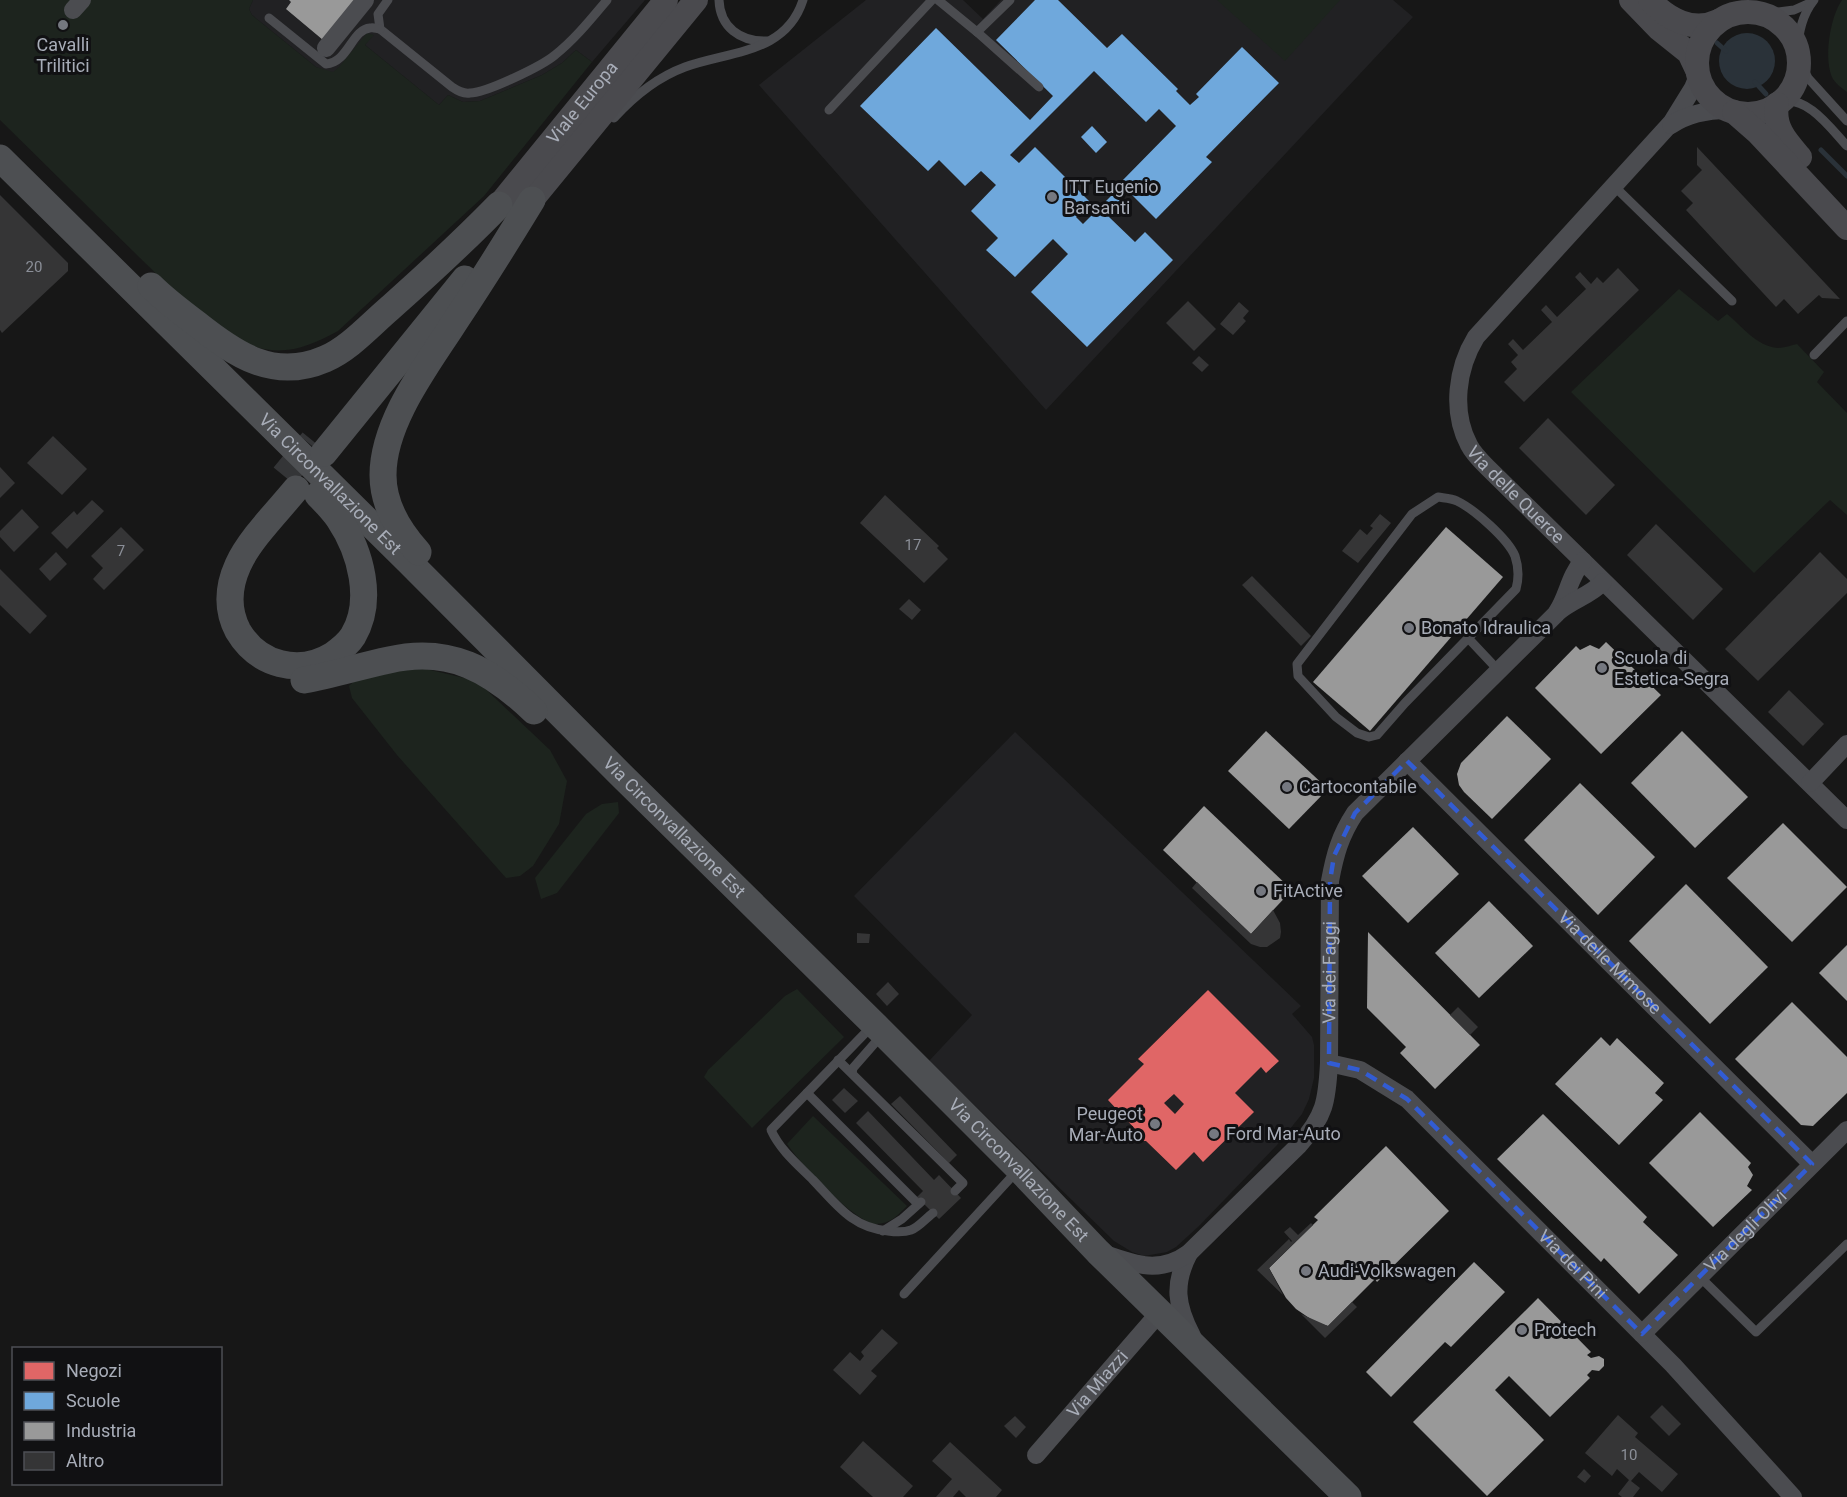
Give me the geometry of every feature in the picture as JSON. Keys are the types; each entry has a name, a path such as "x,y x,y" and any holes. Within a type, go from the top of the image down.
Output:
{"main road":[{"name":"Via Circonvallazione Est","path":"0,158 879,1029 1098,1252 1348,1497"},
{"path":"27,185 115,250 164,298 217,339 247,358 281,367 315,363 340,351 444,260 500,205"},
{"path":"500,205 318,447 540,191"},
{"path":"540,191 403,407 386,447 383,485 389,511 405,537 500,635 588,743"},
{"path":"158,315 206,380 333,510 344,527 354,550 362,577 363,610 352,637 345,646 328,658 295,666 273,662 250,648 236,628 231,611 229,597 234,575 244,554 290,482 230,545 216,572 213,599 218,624 227,645 240,661 270,678 291,681 330,675 406,657 431,656 457,660 501,683 576,753 620,786 648,802"}],"street":[{"path":"326,48 365,0"},
{"name":"Viale Europa","path":"500,205 666,0"},
{"name":"Viale Europa","path":"540,191 696,0"},
{"path":"1631,0 1659,29 1688,51 1703,88 1712,99 1731,111 1766,141 1847,228"},
{"path":"1650,0 1668,16 1683,23 1708,25 1740,12 1762,14 1782,25 1791,36 1798,54 1798,71 1794,84 1780,102 1766,110 1754,113 1731,111"},
{"path":"1698,73 1699,46 1707,32 1719,21"},
{"name":"Via delle Querce","path":"1698,73 1685,101 1667,128 1480,331 1467,352 1462,368 1459,387 1461,420 1465,436 1486,467 1847,820"},
{"path":"1780,102 1777,118 1783,137 1847,207"},
{"name":"Via delle Querce","path":"1667,128 1688,116 1708,111 1731,111"},
{"name":"Via dei Faggi","path":"1551,618 1560,607 1573,574 1582,561"},
{"name":"Via dei Faggi","path":"1098,1252 1136,1264 1157,1266 1174,1263 1189,1253 1314,1129 1323,1113 1327,1091 1330,881 1334,856 1343,832 1355,813 1551,618 1566,605 1593,591 1603,582"},
{"path":"1810,783 1847,744"},
{"name":"Via delle Mimose","path":"1407,761 1812,1164"},
{"name":"Via dei Pini","path":"1329,1063 1359,1070 1407,1099 1681,1373 1793,1497"},
{"name":"Via degli Olivi","path":"1642,1334 1847,1130"},
{"name":"Via dei Faggi","path":"1189,1253 1179,1277 1178,1297 1182,1315 1201,1353"},
{"name":"Via Miazzi","path":"1036,1455 1160,1312"}],"lane":[{"path":"380,29 378,14 388,0"},
{"path":"269,18 326,64 332,64 339,59 362,31 369,27 380,29 452,87 463,93 472,93 484,91 509,80 554,56 585,27 607,0"},
{"path":"611,51 654,0"},
{"path":"719,0 721,15 731,30 748,39 769,41"},
{"path":"605,129 637,96 672,73 688,66 744,52 769,41 787,29 797,15 803,0"},
{"path":"829,110 932,0"},
{"path":"938,0 1039,87"},
{"path":"977,32 1010,0"},
{"path":"1762,14 1794,10 1813,1"},
{"path":"1813,1 1800,27 1798,54 1812,83 1847,121"},
{"path":"563,128 596,70"},
{"path":"1780,102 1790,99 1810,105 1847,141"},
{"path":"1780,102 1790,101 1813,111 1847,146"},
{"path":"540,191 574,164"},
{"path":"1614,186 1732,302"},
{"path":"1814,354 1847,321"},
{"path":"1438,497 1455,499 1492,526 1514,555 1520,576 1516,589 1468,638 1377,735 1357,733 1336,717 1298,676 1297,664 1412,514 1438,497"},
{"path":"1468,638 1499,671"},
{"path":"879,1029 838,1060 771,1130 788,1154 857,1224 897,1232 913,1229 933,1213"},
{"path":"852,1073 879,1029"},
{"path":"838,1060 963,1183 955,1191"},
{"path":"807,1093 920,1203 902,1219 883,1231"},
{"path":"904,1294 1018,1169"},
{"path":"944,1180 952,1172"},
{"path":"1700,1277 1756,1332 1847,1244"}],"highlighted area":[{"path":"1407,761 1812,1164 1642,1334 1407,1099 1360,1070 1329,1063 1330,881 1334,856 1355,813"}],"shaded area":[{"path":"0,0 253,0 249,9 252,15 316,67 333,72 367,33 374,35 365,45 439,105 448,95 463,102 480,101 542,75 562,63 576,50 592,62 484,196 338,331 298,348 267,350 240,341 192,308 0,120"},
{"path":"253,0 645,0 592,62 576,50 562,63 542,75 480,101 463,102 448,95 439,105 365,45 373,35 333,73 326,71 316,67 252,15 249,9"},
{"name":"ITT Eugenio Barsanti","path":"866,0 963,0 983,19 1001,0 1393,0 1413,17 1046,410 759,85"},
{"path":"1217,0 1340,0 1285,61"},
{"path":"1842,0 1847,0 1847,92 1833,79 1828,61 1831,27"},
{"path":"1747,33 1758,35 1767,41 1773,50 1775,61 1773,72 1767,81 1758,87 1747,89 1736,87 1727,81 1721,72 1719,61 1721,50 1727,41 1736,35"},
{"path":"1679,289 1718,321 1727,314 1763,344 1778,348 1797,344 1824,372 1817,382 1847,413 1847,515 1830,500 1754,573 1571,392"},
{"path":"405,664 477,681 550,750 567,781 559,824 533,866 520,876 506,878 397,755 352,698 349,686 358,677"},
{"path":"1015,732 1301,1006 1292,1014 1312,1037 1314,1078 1309,1099 1302,1114 1277,1145 1199,1226 1167,1252 1144,1256 1114,1241 929,1061 972,1015 854,896"},
{"path":"618,802 619,813 557,893 541,899 535,878 586,814 602,804"},
{"path":"797,989 844,1037 752,1128 704,1077 708,1070 785,996"},
{"path":"813,1116 907,1206 897,1216 890,1221 876,1224 855,1214 828,1190 793,1153 787,1144"}],"building: Negozi":[{"path":"1208,990 1279,1061 1266,1073 1261,1067 1235,1093 1254,1112 1203,1162 1194,1152 1176,1170 1146,1141 1137,1141 1137,1131 1108,1100 1144,1064 1138,1059","holes":["1174,1094 1184,1104 1175,1114 1164,1103"]}],"building: Scuole":[{"path":"1035,0 1058,0 1107,48 1122,34 1178,89 1176,91 1190,105 1199,97 1196,94 1242,47 1279,83 1206,157 1212,162 1156,219 1120,183 1176,126 1159,109 1146,122 1094,71 1010,155 1019,163 1035,147 1090,202 1076,217 1083,224 1116,191 1125,201 1109,217 1135,242 1145,232 1173,260 1087,347 1031,292 1068,254 1053,239 1015,277 986,250 998,238 971,211 996,185 981,171 965,186 939,160 928,171 860,106 936,28 1030,120 1053,96 996,40"},
{"path":"1092,126 1107,142 1096,153 1081,137"}],"building: Industria":[{"path":"289,0 355,0 323,40 286,9 291,2"},
{"name":"Bonato Idraulica","path":"1446,527 1503,577 1370,731 1313,682"},
{"path":"1606,642 1661,695 1601,754 1535,688 1576,646 1580,650 1590,645 1599,649"},
{"path":"1507,716 1551,759 1492,819 1464,792 1459,785 1457,774 1461,763"},
{"path":"1266,731 1328,789 1289,829 1228,771"},
{"path":"1682,731 1748,797 1695,848 1631,783"},
{"path":"1580,783 1655,857 1598,915 1524,840"},
{"path":"1204,806 1292,890 1251,934 1163,850"},
{"path":"1783,823 1847,887 1792,942 1727,878"},
{"path":"1413,827 1459,874 1408,923 1362,876"},
{"path":"1686,884 1768,967 1710,1024 1629,941"},
{"path":"1489,901 1533,946 1479,998 1435,953"},
{"path":"1368,932 1480,1045 1435,1089 1400,1053 1406,1047 1367,1008"},
{"path":"1847,945 1847,1001 1819,973"},
{"path":"1792,1002 1847,1057 1847,1093 1813,1126 1801,1125 1735,1059"},
{"path":"1601,1037 1610,1046 1617,1038 1664,1083 1655,1093 1663,1100 1619,1145 1555,1084"},
{"path":"1700,1112 1751,1163 1748,1167 1753,1175 1747,1186 1752,1190 1713,1227 1649,1163"},
{"path":"1543,1114 1647,1217 1643,1222 1678,1255 1639,1294 1604,1258 1601,1262 1497,1159"},
{"path":"1386,1146 1449,1211 1377,1282 1375,1279 1328,1326 1315,1322 1296,1309 1286,1298 1269,1268 1318,1220 1314,1217"},
{"path":"1474,1262 1505,1292 1451,1347 1445,1342 1391,1397 1366,1372"},
{"path":"1538,1298 1591,1352 1587,1355 1591,1358 1599,1356 1604,1359 1604,1366 1599,1371 1592,1370 1587,1375 1590,1378 1550,1417 1509,1376 1495,1390 1544,1440 1487,1496 1413,1422"}],"building: Altro":[{"path":"1697,147 1840,299 1822,298 1819,295 1798,314 1784,299 1776,307 1686,210 1693,203 1681,191 1702,170 1697,165"},
{"path":"0,195 68,263 68,271 2,333 0,330"},
{"path":"1618,268 1639,290 1524,402 1504,382 1517,369 1511,362 1518,355 1508,344 1513,339 1523,350 1552,322 1541,310 1546,305 1557,317 1586,289 1575,277 1580,272 1591,284 1597,277 1603,283"},
{"path":"1188,301 1216,329 1194,351 1166,323"},
{"path":"1239,302 1249,311 1243,318 1246,321 1233,335 1220,324"},
{"path":"1199,356 1209,365 1202,372 1192,363"},
{"path":"1548,418 1615,485 1586,515 1519,448"},
{"path":"53,436 87,469 62,495 27,463"},
{"path":"0,467 15,483 0,498"},
{"path":"885,495 939,546 937,548 948,559 924,583 860,523"},
{"path":"92,500 104,511 67,549 51,533 74,511 77,515"},
{"path":"22,509 39,527 14,552 0,537 0,531"},
{"path":"1380,514 1391,523 1358,563 1342,551 1360,529 1367,535 1373,528 1370,526"},
{"path":"1656,524 1723,589 1693,620 1627,555"},
{"path":"121,527 144,550 104,590 93,579 103,568 91,556"},
{"path":"56,552 67,564 50,581 39,569"},
{"path":"1820,552 1847,579 1847,593 1758,681 1725,649"},
{"path":"0,569 47,616 30,634 0,605"},
{"path":"1252,576 1311,636 1301,646 1242,585"},
{"path":"909,599 921,610 912,620 899,609"},
{"path":"1789,690 1824,724 1803,746 1768,712"},
{"path":"1197,882 1251,934 1273,910 1280,923 1280,938 1267,947 1251,944 1192,888"},
{"path":"857,933 870,934 869,943 857,943"},
{"path":"888,982 899,994 887,1006 876,994"},
{"path":"1458,1007 1478,1027 1470,1035 1450,1015"},
{"path":"844,1088 858,1101 845,1113 832,1100"},
{"path":"900,1096 957,1155 949,1163 891,1104"},
{"path":"868,1111 934,1180 939,1175 961,1198 939,1219 917,1197 923,1191 856,1123"},
{"path":"1311,1223 1313,1225 1269,1268 1283,1295 1257,1270 1289,1239 1292,1241 1284,1232 1290,1227 1298,1235"},
{"path":"1352,1302 1357,1307 1325,1338 1301,1314 1328,1326"},
{"path":"882,1329 898,1343 871,1371 877,1376 860,1395 833,1370 850,1352 860,1361 864,1356 861,1352"},
{"path":"1662,1405 1681,1424 1669,1436 1650,1417"},
{"path":"1618,1415 1638,1433 1635,1437 1678,1474 1662,1492 1639,1472 1631,1481 1640,1488 1633,1497 1622,1497 1618,1494 1629,1480 1617,1469 1612,1476 1585,1453"},
{"path":"1015,1416 1026,1427 1016,1438 1004,1426"},
{"path":"863,1441 913,1486 903,1497 873,1497 840,1467"},
{"path":"950,1442 1002,1490 996,1497 966,1497 959,1490 953,1497 936,1497 952,1479 932,1461"},
{"path":"1584,1469 1591,1476 1585,1483 1577,1477"}],"waterway":[{"path":"1717,43 1726,51"},
{"path":"1755,82 1766,94"},
{"path":"1821,150 1847,176"}],"tunnel":[{"path":"284,476 313,441"}],"place":[{"name":"Cavalli Trilitici","path":"63,25"},
{"name":"ITT Eugenio Barsanti","path":"1052,197"},
{"name":"Bonato Idraulica","path":"1409,628"},
{"name":"Scuola di Estetica-Segra","path":"1602,668"},
{"name":"Cartocontabile","path":"1287,787"},
{"name":"FitActive","path":"1261,891"},
{"name":"Peugeot Mar-Auto","path":"1155,1124"},
{"name":"Ford Mar-Auto","path":"1214,1134"},
{"name":"Audi-Volkswagen","path":"1306,1271"},
{"name":"Protech","path":"1522,1330"}]}
